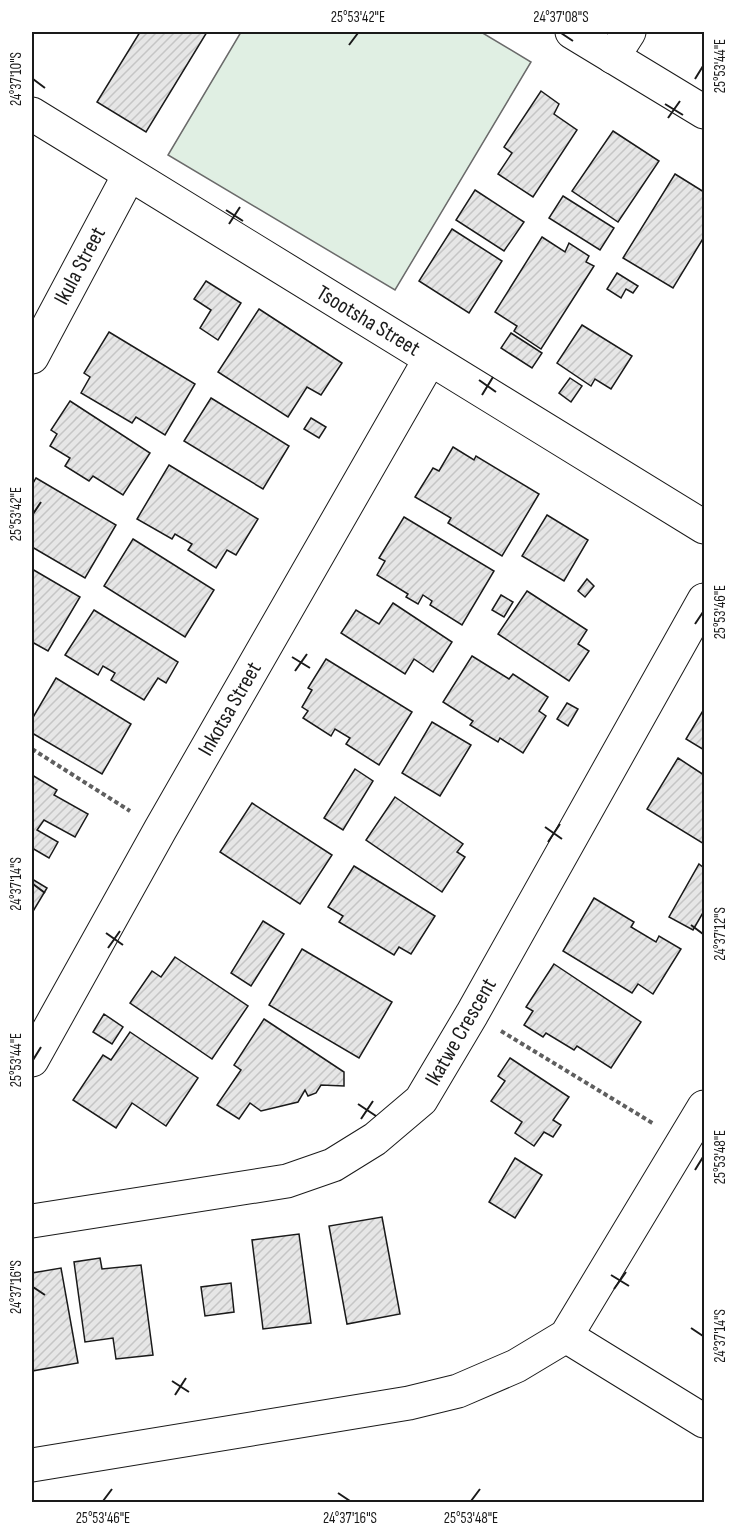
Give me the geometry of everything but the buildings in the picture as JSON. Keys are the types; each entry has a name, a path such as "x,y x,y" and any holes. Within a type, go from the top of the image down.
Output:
{"street":[{"path":"572,32 621,44 705,112"},
{"name":"Tsootsha Street","path":"32,114 705,527"},
{"name":"Ikula Street","path":"32,357 129,175"},
{"name":"Inkotsa Street","path":"32,1060 160,830 430,359"},
{"name":"Ikatwe Crescent","path":"32,1221 287,1181 333,1165 375,1139 421,1100 472,1014 705,600"},
{"path":"32,1465 409,1402 458,1391 516,1366 566,1336 705,1107"},
{"path":"566,1336 705,1421"}],"path":[{"path":"32,749 160,830"},
{"path":"472,1014 685,1143"}],"green space":[{"path":"241,32 481,32 531,62 395,290 168,155"}]}
